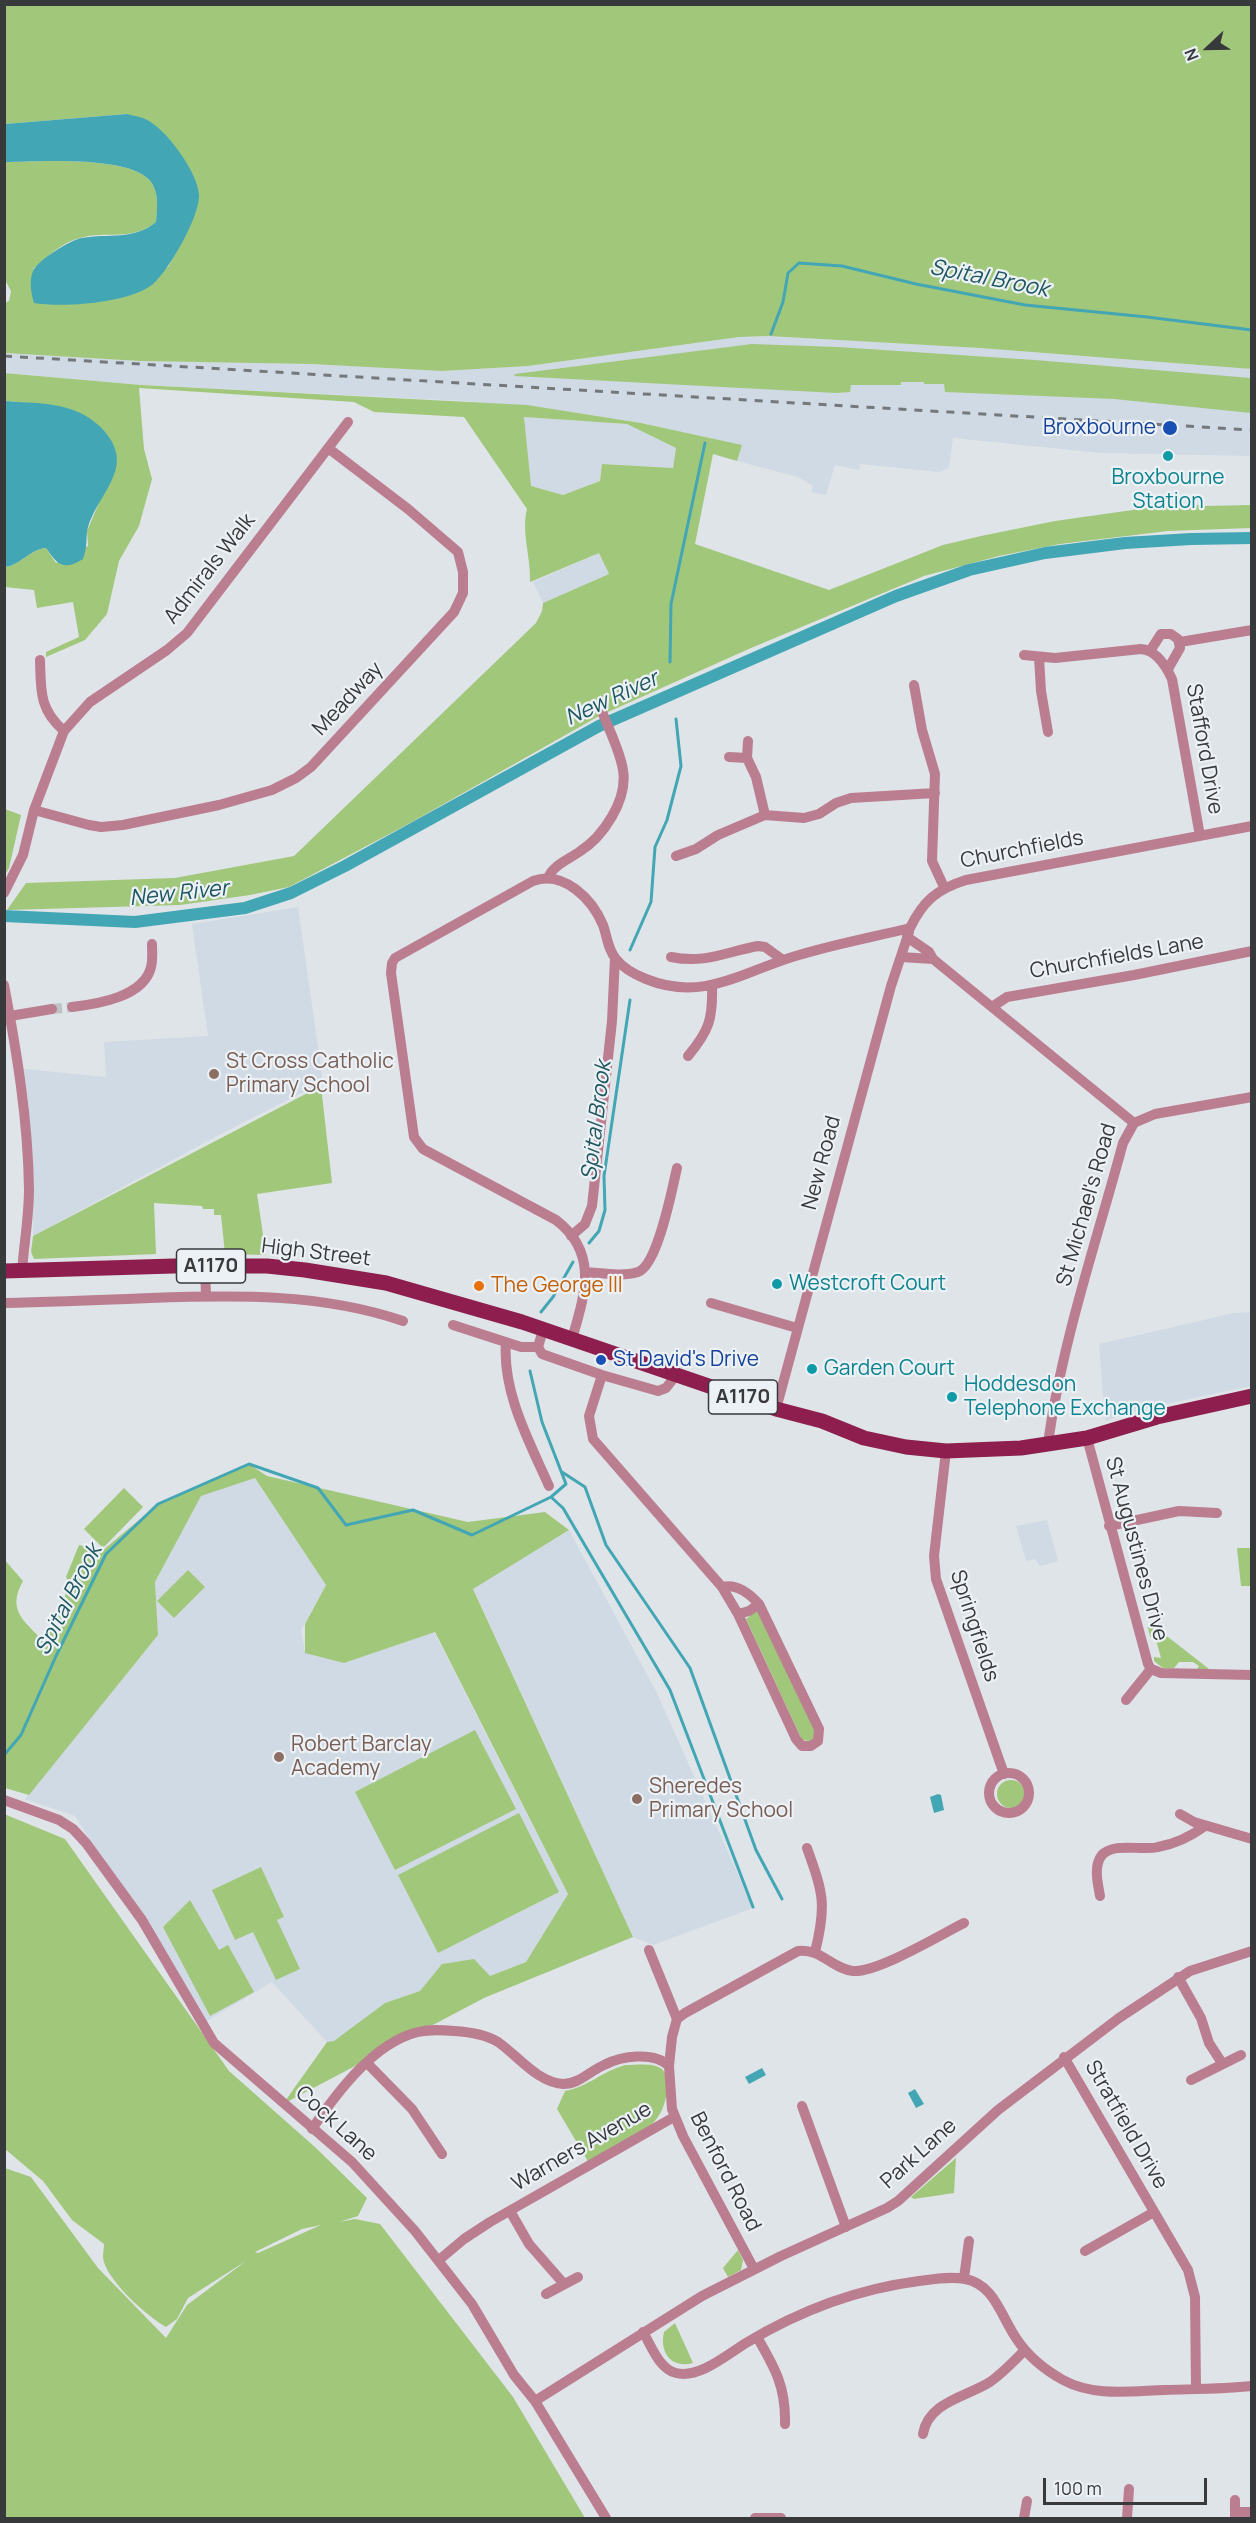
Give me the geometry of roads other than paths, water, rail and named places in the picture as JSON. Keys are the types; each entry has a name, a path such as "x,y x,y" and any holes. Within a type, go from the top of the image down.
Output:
{"main road":[{"name":"High Street","path":"4,1271 205,1266 286,1267 416,1290 543,1330"},
{"name":"A1170","path":"543,1330 864,1438 906,1447 946,1451 1022,1448 1087,1438 1157,1417 1251,1396"}],"street":[{"name":"Admirals Walk","path":"4,893 23,855 34,810 64,731 90,702 167,650 187,633 348,422"},
{"name":"Meadway","path":"34,810 89,825 113,826 219,805 282,786 311,767 454,612 463,593 463,572 458,552 408,509 328,448"},
{"path":"1024,655 1055,658 1141,649 1150,651 1161,633 1171,634 1180,642 1251,630"},
{"name":"Stafford Drive","path":"1168,669 1178,652 1180,642"},
{"name":"Stafford Drive","path":"1150,651 1168,669 1172,679 1200,836"},
{"path":"1039,657 1041,691 1048,732"},
{"path":"40,660 43,703 49,716 64,731"},
{"path":"914,685 922,730 934,766 932,861 944,887"},
{"path":"548,878 553,869 590,845 610,821 624,779 623,767 603,714"},
{"path":"748,741 747,758 758,783 765,815"},
{"path":"729,757 747,758"},
{"path":"676,856 696,849 718,835 765,815 811,816 843,800 867,796 935,793"},
{"name":"Churchfields","path":"908,933 922,907 944,887 966,880 1251,826"},
{"path":"572,1236 585,1224 592,1206 612,1021 615,958 601,921 585,898 569,885 548,878 533,881 397,957 392,963 391,973 416,1142 423,1149 556,1220 572,1236 585,1262 586,1272 584,1298 572,1339"},
{"path":"615,958 635,973 665,985 691,988 712,986 820,949 908,933"},
{"name":"New Road","path":"776,1409 908,933"},
{"name":"St Michael's Road","path":"908,933 929,952 933,959 1134,1124 1124,1143 1070,1338 1053,1403 1048,1444"},
{"path":"72,1007 90,1005 124,995 142,984 151,969 152,944"},
{"path":"671,957 704,960 758,946 765,947 783,960"},
{"name":"Churchfields Lane","path":"992,1007 1007,997 1134,975 1251,951"},
{"path":"901,957 933,959"},
{"path":"4,985 20,1071 28,1157 29,1191 22,1271"},
{"path":"688,1056 709,1026 712,986"},
{"path":"10,1016 52,1009"},
{"path":"1134,1124 1155,1114 1251,1097"},
{"path":"586,1272 629,1273 637,1272 646,1266 656,1245 677,1168"},
{"path":"205,1266 206,1296"},
{"path":"4,1303 206,1296 306,1299 350,1306 403,1321"},
{"path":"711,1303 798,1328"},
{"path":"453,1325 526,1348 538,1347"},
{"path":"538,1347 543,1330"},
{"path":"506,1342 505,1366 511,1392 549,1486"},
{"path":"538,1347 546,1357 658,1391 666,1388 677,1374"},
{"path":"602,1375 589,1416 593,1439 722,1587 738,1614 796,1739 802,1746 811,1746 818,1741 819,1729 759,1604 746,1592 732,1586 722,1587"},
{"name":"St Augustines Drive","path":"1087,1438 1145,1658 1151,1669 1161,1673 1251,1675"},
{"name":"Springfields","path":"946,1451 934,1556 936,1579 1004,1774"},
{"path":"1109,1526 1186,1510 1203,1514 1217,1513"},
{"path":"738,1614 749,1611 759,1604"},
{"name":"St Augustines Drive","path":"1126,1700 1151,1669"},
{"name":"Cock Lane","path":"4,1800 59,1820 73,1829 86,1842 141,1920 214,2043 352,2162 439,2260 472,2304 514,2375 535,2401 606,2518"},
{"path":"1180,1814 1205,1826 1251,1839"},
{"path":"1100,1896 1097,1870 1098,1861 1104,1853 1115,1849 1159,1847 1186,1838 1205,1826"},
{"path":"807,1848 823,1897 822,1917 815,1952"},
{"path":"649,1950 677,2019 798,1952 815,1952 844,1968 862,1970 879,1965 964,1923"},
{"name":"Park Lane","path":"535,2401 702,2296 898,2201 982,2122 1064,2057 1178,1977 1201,1966 1251,1951"},
{"path":"1178,1977 1201,2018 1209,2043 1222,2063"},
{"name":"Benford Road","path":"677,2019 672,2037 669,2066 674,2117 754,2269"},
{"path":"312,2129 339,2091 367,2063 397,2041 416,2032 427,2030 481,2034 504,2046 540,2076 557,2083 576,2081 603,2065 619,2060 656,2058 669,2066"},
{"path":"1191,2080 1241,2055"},
{"name":"Stratfield Drive","path":"1064,2057 1180,2255 1193,2284 1196,2313 1196,2389"},
{"path":"367,2063 412,2109 442,2154"},
{"path":"802,2106 846,2227"},
{"name":"Warners Avenue","path":"439,2260 473,2232 674,2117"},
{"name":"Warners Avenue","path":"510,2211 529,2244 564,2284"},
{"name":"Stratfield Drive","path":"1085,2252 1155,2212"},
{"path":"964,2278 969,2241"},
{"path":"546,2294 578,2277"},
{"path":"643,2332 663,2365 675,2373 682,2374 702,2368 793,2317 817,2307 879,2288 936,2279 964,2278 986,2289 1025,2350 1053,2374 1089,2390 1102,2392 1251,2386"},
{"path":"757,2337 781,2381 785,2424"},
{"path":"923,2434 929,2416 948,2403 993,2380 1025,2350"},
{"path":"1127,2518 1130,2489"},
{"path":"1235,2500 1235,2515 1251,2512"},
{"path":"1024,2518 1027,2501"},
{"path":"755,2518 781,2518"}],"water":[{"path":"127,114 144,118 157,126 173,143 188,165 199,195 189,229 160,277 143,290 113,300 61,305 34,303 31,279 33,271 41,261 70,242 82,238 130,234 147,228 156,222 156,194 153,185 143,175 128,168 85,162 5,162 5,124"},
{"path":"5,401 51,405 78,412 101,427 116,450 116,468 89,524 83,559 76,563 66,565 58,562 46,548 35,551 11,566 5,567"},
{"path":"941,1795 944,1810 934,1813 930,1797"},
{"path":"762,2068 766,2075 749,2084 745,2077"},
{"path":"915,2089 924,2104 916,2108 908,2093"}],"waterway":[{"name":"Spital Brook","path":"771,334 783,302 788,273 799,263 842,266 916,284 1025,305 1252,330"},
{"name":"Spital Brook","path":"670,662 671,604 705,443"},
{"name":"New River","path":"4,916 135,922 245,908 291,893 345,866 599,726 896,596 969,570 1045,553 1125,543 1252,538"},
{"name":"Spital Brook","path":"630,950 651,902 655,847 667,820 681,766 676,719"},
{"name":"Spital Brook","path":"589,1243 599,1231 605,1210 604,1176 630,1000"},
{"name":"Spital Brook","path":"541,1312 553,1297 573,1262"},
{"name":"Spital Brook","path":"5,1754 21,1735 56,1656 106,1554 158,1504 249,1464 318,1488 346,1525 413,1510 472,1535 551,1497 566,1484 542,1422 530,1371"},
{"path":"562,1472 585,1487 606,1545 690,1668 756,1850 782,1899"},
{"path":"551,1497 563,1508 670,1690 753,1907"}],"tunnel":[{"path":"52,1009 72,1007"}],"railway":[{"path":"4,356 1252,430"}],"place":[{"name":"Broxbourne","path":"1170,428"},
{"name":"Broxbourne Station","path":"1168,456"},
{"name":"St Cross Catholic Primary School","path":"214,1074"},
{"name":"Westcroft Court","path":"777,1284"},
{"name":"The George III","path":"479,1286"},
{"name":"St David's Drive","path":"601,1360"},
{"name":"Garden Court","path":"812,1369"},
{"name":"Hoddesdon Telephone Exchange","path":"952,1397"},
{"name":"Robert Barclay Academy","path":"279,1757"},
{"name":"Sheredes Primary School","path":"637,1799"}]}
